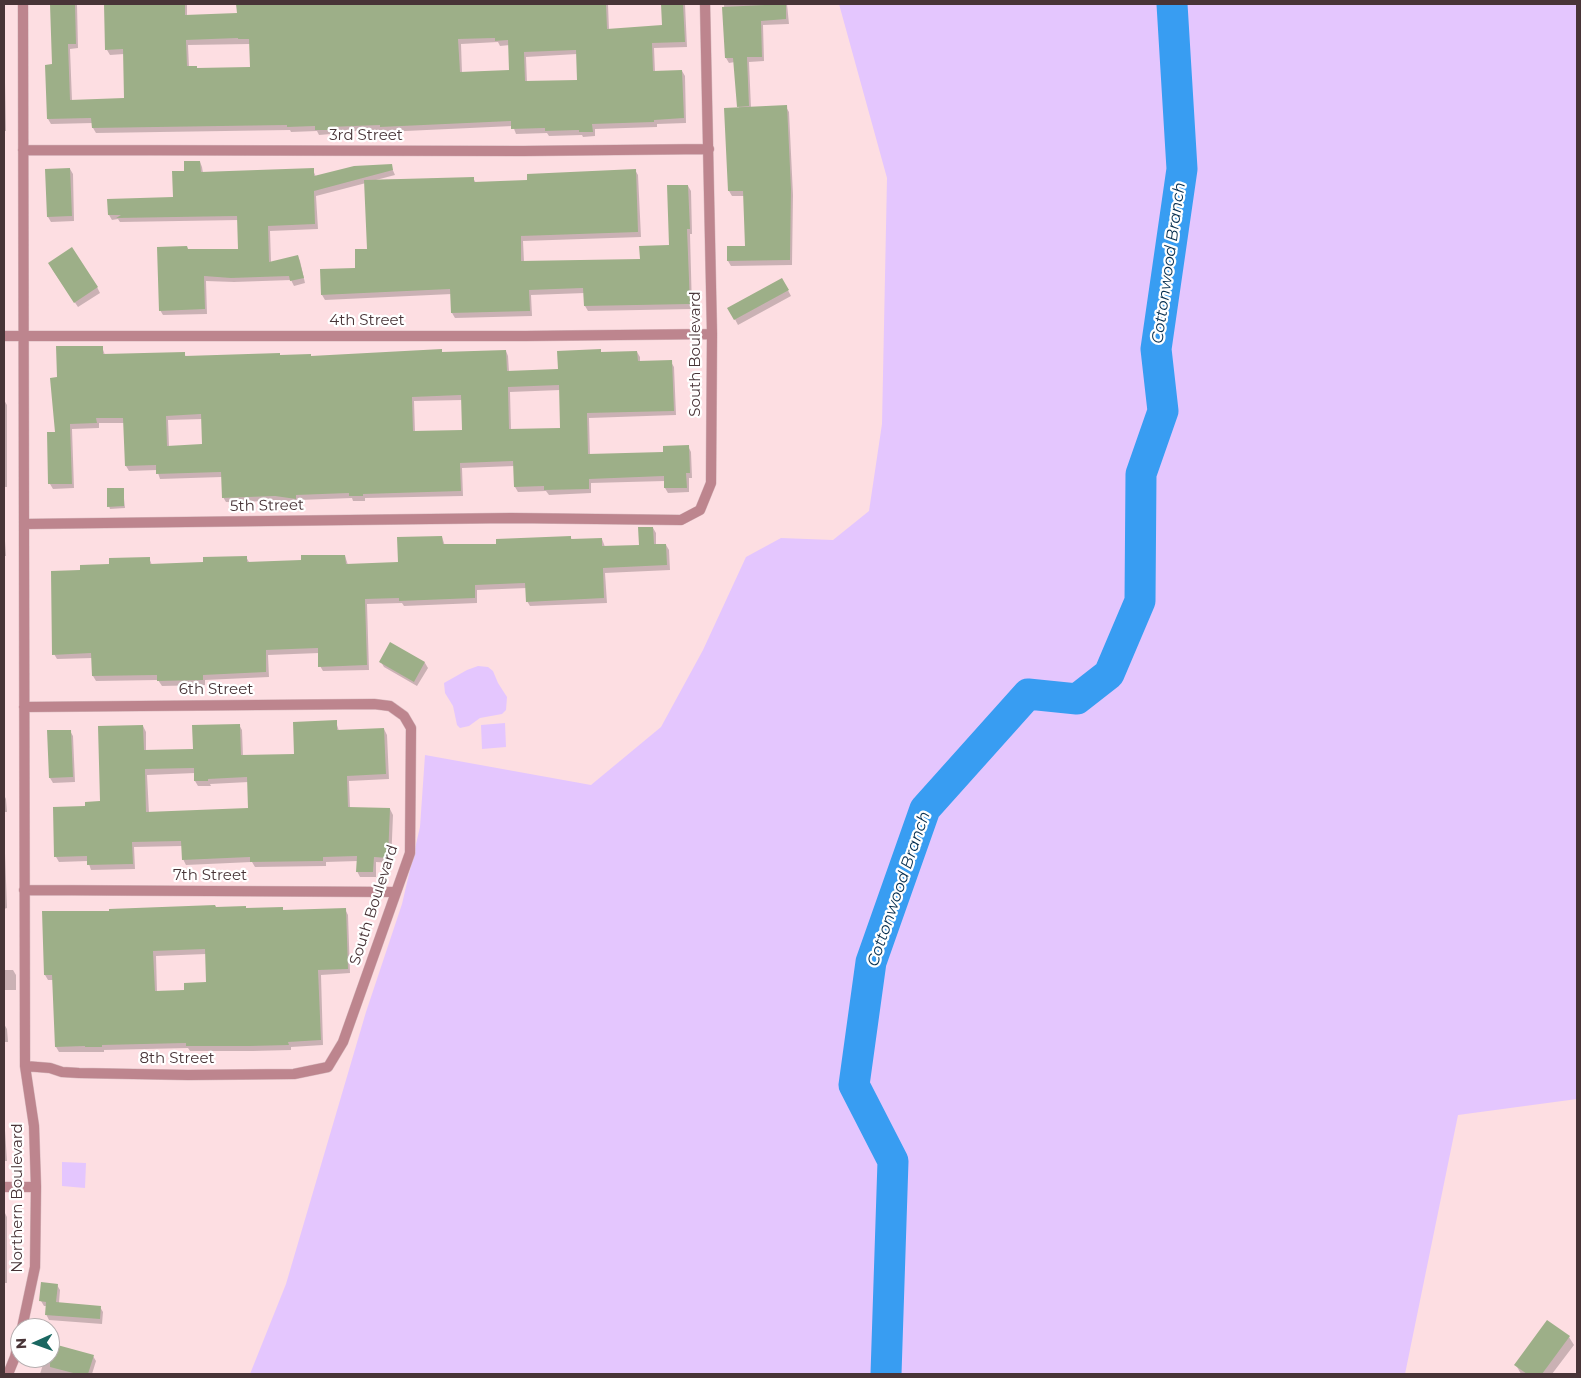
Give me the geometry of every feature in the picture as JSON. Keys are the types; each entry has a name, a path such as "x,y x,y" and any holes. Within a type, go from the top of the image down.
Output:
{"street":[{"name":"Northern Boulevard","path":"22,4 25,1066 34,1126 36,1187 36,1266 24,1318"},
{"name":"South Boulevard","path":"511,518 681,520 700,510 711,482 712,334 705,4"},
{"name":"3rd Street","path":"23,150 523,151 709,149"},
{"name":"4th Street","path":"4,336 712,334"},
{"name":"5th Street","path":"24,524 511,518"},
{"name":"6th Street","path":"24,707 374,704 390,706 404,716"},
{"name":"South Boulevard","path":"328,1067 342,1042 410,853 411,728 404,716"},
{"name":"7th Street","path":"24,890 396,892"},
{"name":"8th Street","path":"25,1066 79,1073 188,1074 294,1074 328,1067"},
{"path":"4,1187 36,1187"}],"shaded area":[{"path":"839,4 1577,4 1577,1099 1458,1115 1405,1374 250,1374 286,1284 366,1012 402,904 420,827 425,755 591,785 661,727 703,650 746,557 781,538 833,540 869,511 882,424 887,178"},
{"path":"478,666 488,667 493,671 507,697 506,710 502,714 480,718 469,726 460,728 457,725 453,706 445,693 444,683"},
{"path":"505,723 506,747 482,749 481,725"},
{"path":"62,1162 86,1163 85,1188 62,1186"}],"building":[{"path":"50,4 75,4 76,44 68,44 70,100 124,98 123,49 105,50 104,4 185,4 185,15 237,13 236,4 606,4 607,29 662,25 661,4 683,4 685,42 652,43 653,71 682,70 684,118 654,120 654,122 592,124 593,132 579,132 579,130 545,131 545,128 511,129 511,121 380,127 380,125 329,127 329,130 315,130 315,126 287,127 287,125 92,128 91,118 47,119 45,65 52,64","holes":["495,38 495,41 508,40 509,70 460,72 458,39","249,39 250,67 197,68 197,66 187,66 186,40","576,50 577,80 525,81 524,52"]},
{"path":"786,4 786,19 761,21 762,57 747,57 749,106 737,107 733,58 725,58 722,7"},
{"path":"787,105 791,189 790,260 727,261 727,246 745,246 743,191 728,191 724,108"},
{"path":"184,161 200,161 201,172 314,168 314,176 354,166 392,164 393,170 314,191 315,224 268,226 269,262 298,255 304,278 290,281 289,276 231,278 204,276 205,309 159,311 157,247 187,246 188,249 238,249 237,216 116,218 121,215 108,215 107,199 173,197 172,171 184,171"},
{"path":"70,168 72,216 47,217 45,169"},
{"path":"636,169 638,232 521,236 521,261 640,259 639,246 669,245 667,185 688,185 690,229 687,229 690,304 584,306 583,288 529,290 530,311 451,313 450,289 321,295 320,269 355,268 355,249 367,249 364,180 474,177 474,182 527,180 527,174"},
{"path":"72,247 98,287 74,303 48,263"},
{"path":"782,278 789,290 734,320 727,308"},
{"path":"56,346 103,346 103,354 185,352 185,356 280,353 280,355 311,354 311,356 442,349 442,352 506,350 507,371 558,369 557,351 601,349 601,352 637,351 638,361 672,360 674,411 587,413 588,454 663,452 663,446 689,445 690,473 686,473 687,488 664,488 664,476 589,479 589,489 544,490 544,486 514,487 513,461 460,463 461,491 363,494 363,496 349,496 349,493 296,495 296,499 275,496 222,498 221,472 156,474 156,465 125,466 123,418 96,418 97,423 70,424 72,484 48,484 47,432 55,432 50,378 57,377","holes":["559,385 560,428 509,429 508,387","461,395 462,430 413,431 412,397","201,414 202,444 167,446 166,416"]},
{"path":"107,488 124,488 124,506 107,507"},
{"path":"638,527 653,527 654,544 666,544 667,565 603,568 604,598 526,602 525,583 475,585 475,598 399,601 399,598 365,599 367,665 318,667 318,648 266,650 266,672 203,675 203,680 157,681 157,675 92,676 91,653 52,655 51,571 80,570 80,565 109,564 109,558 150,557 150,564 203,562 203,557 247,556 247,562 301,560 301,555 345,555 346,564 398,562 397,537 442,536 443,544 496,544 496,539 571,536 571,539 602,538 602,546 639,545"},
{"path":"390,642 425,662 414,682 379,662"},
{"path":"337,720 337,730 384,728 386,774 347,776 348,807 390,808 388,858 374,857 373,872 356,872 357,856 323,857 323,861 250,862 250,857 182,860 181,841 132,842 133,864 87,865 87,856 54,857 53,807 85,806 85,802 100,801 98,726 143,725 144,750 193,749 192,725 240,724 241,755 294,754 293,722","holes":["194,768 194,781 247,777 248,808 146,812 145,769"]},
{"path":"47,730 71,730 73,777 49,778"},
{"path":"215,905 216,907 246,906 246,908 283,907 283,910 346,908 348,969 318,970 321,1040 288,1042 289,1045 186,1046 186,1043 55,1047 52,975 44,975 42,911 109,911 109,909","holes":["205,949 206,982 184,983 184,990 155,991 153,951"]},
{"path":"41,1282 58,1284 56,1302 101,1306 100,1319 45,1315 46,1302 39,1301"},
{"path":"1547,1320 1570,1336 1542,1374 1527,1374 1514,1365"},
{"path":"60,1346 94,1355 88,1374 77,1374 54,1368 60,1368"}],"waterway":[{"name":"Cottonwood Branch","path":"886,1374 893,1161 854,1085 871,962 925,809 1028,694 1077,699 1109,674 1140,601 1141,474 1163,411 1156,349 1182,169 1172,4"}]}
